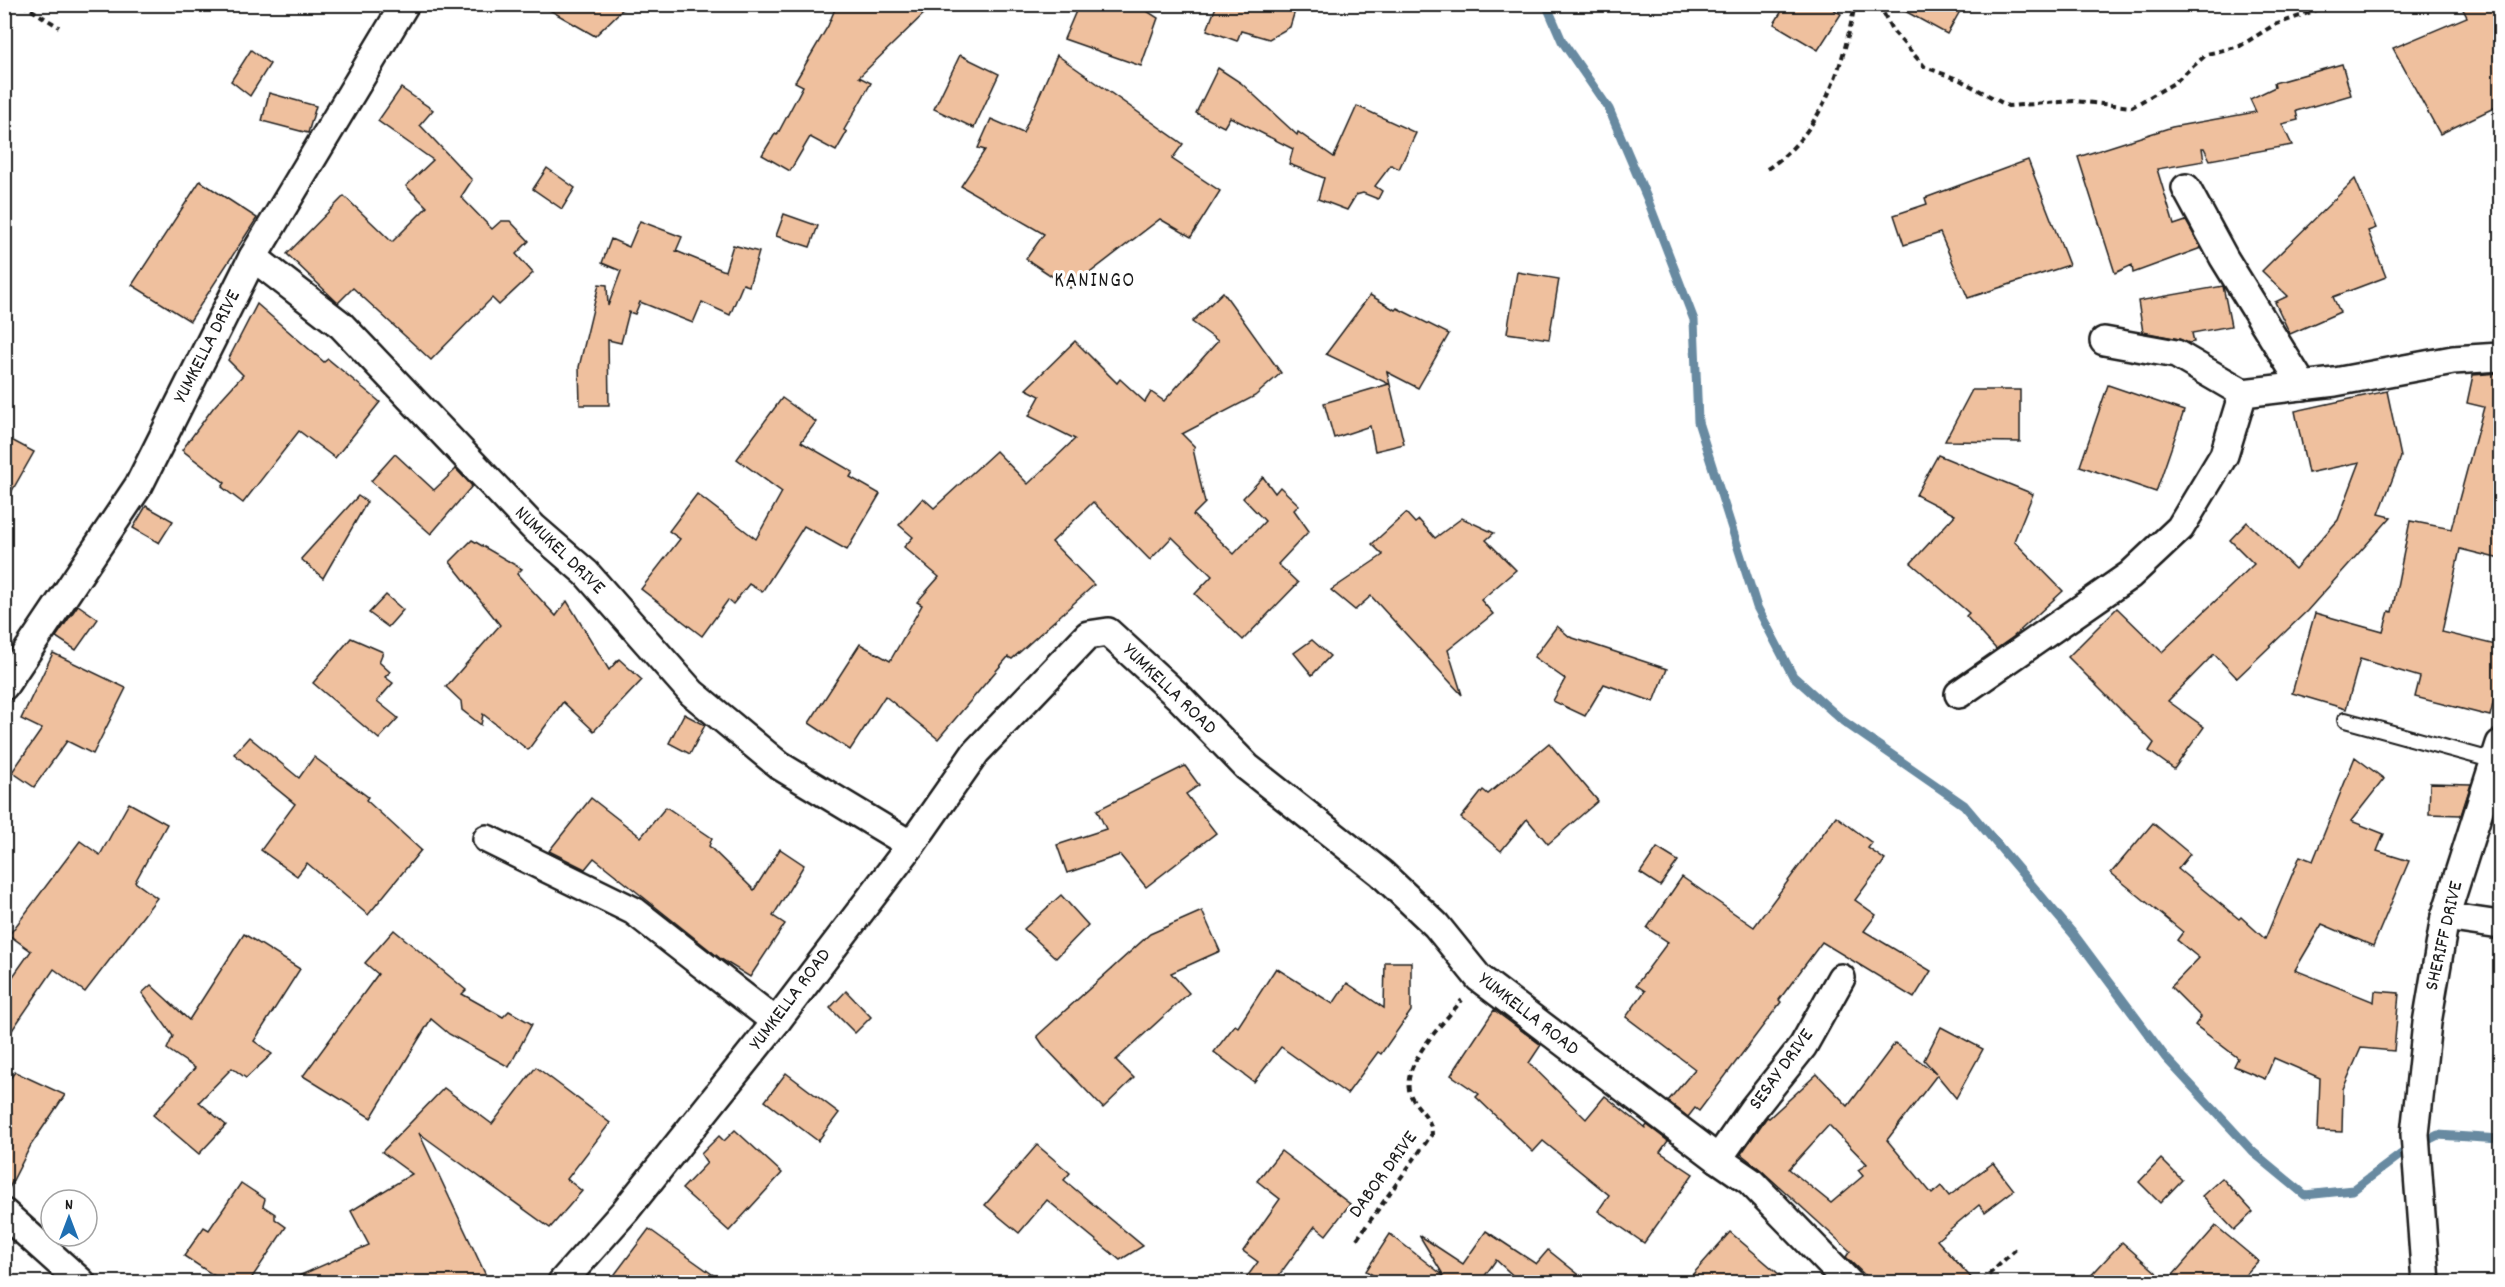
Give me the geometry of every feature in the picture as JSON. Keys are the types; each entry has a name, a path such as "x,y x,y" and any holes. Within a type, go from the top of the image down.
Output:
{"street":[{"name":"YUMKELLA DRIVE","path":"4,686 139,485 253,257 405,4"},
{"path":"2186,188 2224,258 2303,386"},
{"name":"NUMUKEL DRIVE","path":"253,257 340,325 533,527 586,573 692,693 780,766 911,845"},
{"path":"2104,341 2176,354 2243,393 2303,386 2453,360 2500,357"},
{"path":"1959,694 2130,575 2181,528 2224,455 2243,393"},
{"name":"YUMKELLA ROAD","path":"562,1282 625,1211 776,1022 911,845 976,752 1088,634 1108,632 1180,698 1247,767 1381,873 1436,925 1479,978 1718,1160 1750,1181 1848,1282"},
{"name":"SHERIFF DRIVE","path":"2426,1282 2415,1134 2427,1023 2445,917 2498,753"},
{"path":"487,838 634,911 776,1022"},
{"path":"2445,917 2500,925"},
{"name":"SESAY DRIVE","path":"1718,1160 1753,1109 1803,1046 1841,978"},
{"path":"4,1214 81,1282"}],"lane":[{"path":"2345,720 2498,753"}],"path":[{"path":"22,4 59,27"},
{"path":"1767,169 1786,156 1813,124 1835,80 1850,32 1855,4"},
{"path":"1879,4 1892,30 1925,67 1960,80 2008,106 2074,101 2132,107 2174,83 2207,54 2240,46 2274,25 2334,4"},
{"name":"DABOR DRIVE","path":"1357,1239 1432,1134 1428,1116 1412,1098 1407,1082 1412,1064 1479,978"},
{"path":"1981,1282 2017,1248"}],"building":[{"path":"539,4 628,4 595,36"},
{"path":"837,4 934,4 859,77 871,83 844,130 847,132 836,151 810,137 790,171 762,155 775,134 777,135 803,86 795,82 828,26"},
{"path":"1079,4 1136,4 1158,18 1141,66 1064,39"},
{"path":"1217,4 1297,4 1290,27 1269,39 1241,31 1237,41 1207,30"},
{"path":"1786,4 1825,4 1841,14 1818,50 1774,24"},
{"path":"1892,4 1964,4 1947,34"},
{"path":"2460,4 2500,4 2500,105 2440,134 2393,48 2467,17"},
{"path":"251,50 270,64 250,96 231,81"},
{"path":"960,55 999,74 974,128 934,109"},
{"path":"1057,55 1183,144 1172,159 1220,191 1191,237 1160,219 1070,288 1026,259 1044,234 961,186 985,150 978,148 991,119 1023,133"},
{"path":"2342,64 2351,95 2296,111 2298,120 2282,124 2292,145 2210,160 2202,148 2204,161 2157,169 2174,225 2186,221 2201,248 2133,273 2132,265 2115,273 2078,157 2172,127 2256,112 2250,99 2275,87 2274,83"},
{"path":"1218,68 1241,83 1297,135 1298,132 1334,157 1357,106 1416,133 1399,169 1391,165 1375,186 1382,191 1378,199 1363,193 1356,195 1347,210 1318,199 1324,178 1289,164 1293,149 1230,117 1224,127 1196,113"},
{"path":"401,88 433,110 420,125 472,180 461,197 492,229 501,221 510,221 529,241 516,254 533,273 499,305 492,298 431,360 353,288 338,303 287,254 344,196 392,242 427,207 406,186 433,160 378,121"},
{"path":"269,93 316,106 308,133 262,121"},
{"path":"2028,160 2069,265 1968,298 1940,233 1904,245 1894,215 1927,204 1925,198"},
{"path":"547,168 575,188 562,209 533,189"},
{"path":"2355,179 2376,228 2368,231 2386,277 2333,297 2340,312 2290,334 2275,302 2288,296 2262,271"},
{"path":"200,181 257,218 190,321 132,285"},
{"path":"784,214 818,226 810,247 776,236"},
{"path":"640,221 682,237 676,251 725,271 733,245 759,252 749,286 743,284 730,315 702,302 693,323 640,302 635,314 629,312 621,343 608,340 609,405 580,405 579,367 599,284 607,285 608,306 621,271 602,263 611,239 629,247"},
{"path":"1517,272 1559,279 1549,339 1507,333"},
{"path":"2223,286 2231,326 2192,333 2194,342 2189,343 2143,332 2138,301"},
{"path":"1223,292 1281,373 1255,396 1182,434 1195,447 1193,449 1205,503 1193,515 1234,554 1265,521 1243,498 1263,477 1275,493 1280,487 1299,505 1294,510 1309,531 1278,564 1298,583 1243,640 1195,594 1212,576 1172,537 1150,560 1093,502 1052,542 1094,585 1012,659 1008,657 938,739 885,696 850,750 809,723 860,644 890,661 922,605 917,602 939,577 904,547 913,537 899,525 923,498 934,508 996,451 1028,484 1075,439 1029,416 1040,396 1026,389 1075,341 1117,383 1120,379 1145,402 1151,392 1164,401 1218,341 1192,322"},
{"path":"1370,295 1395,310 1397,308 1449,334 1418,388 1387,372 1404,444 1375,451 1370,426 1334,438 1324,403 1389,384 1326,354"},
{"path":"257,304 324,362 328,359 380,402 335,458 299,431 243,503 222,487 225,483 182,450 213,408 243,375 228,360"},
{"path":"2500,373 2500,559 2460,549 2442,632 2500,646 2500,675 2490,716 2415,697 2420,677 2360,659 2346,709 2292,693 2315,613 2383,632 2389,611 2392,612 2410,521 2451,529 2484,407 2467,403 2473,375"},
{"path":"2108,385 2184,411 2156,492 2080,466"},
{"path":"1972,390 2020,390 2020,442 1945,441"},
{"path":"2387,391 2401,457 2379,514 2391,517 2307,611 2237,678 2214,654 2168,701 2204,727 2174,769 2149,751 2154,743 2068,657 2117,608 2162,652 2254,564 2230,540 2247,522 2295,569 2338,520 2360,462 2308,473 2295,411"},
{"path":"782,398 816,422 801,442 853,472 850,477 880,494 847,550 804,526 762,592 749,584 733,604 728,600 702,636 641,589 680,539 669,531 697,494 756,539 782,492 737,459"},
{"path":"4,436 34,452 4,505"},
{"path":"395,454 434,490 456,469 472,486 431,534 371,481"},
{"path":"1938,455 2033,494 2014,541 2063,591 2013,637 1996,649 1966,616 1969,613 1911,563 1955,515 1916,495"},
{"path":"358,496 367,502 323,578 301,559"},
{"path":"146,506 173,521 159,543 133,528"},
{"path":"1406,513 1415,523 1419,520 1435,538 1462,518 1494,533 1486,540 1516,570 1481,600 1493,614 1448,650 1462,695 1371,596 1355,610 1331,590 1383,555 1372,544"},
{"path":"472,540 522,569 517,574 556,616 567,601 609,670 619,659 642,680 594,731 563,702 528,750 483,714 481,725 462,710 461,701 446,687 500,625 450,562"},
{"path":"386,595 403,610 388,627 369,613"},
{"path":"78,605 98,619 76,650 56,637"},
{"path":"1557,626 1570,637 1667,669 1654,702 1604,684 1585,716 1553,701 1565,679 1534,657"},
{"path":"351,638 383,652 379,662 390,672 385,677 393,683 377,701 398,718 379,739 313,683"},
{"path":"1312,640 1330,656 1312,675 1294,653"},
{"path":"53,653 126,688 93,754 67,741 34,787 12,772 42,729 21,719"},
{"path":"684,714 705,725 690,754 669,743"},
{"path":"249,737 299,778 314,757 368,797 366,800 421,850 368,915 307,863 297,876 261,850 295,804 234,754"},
{"path":"1549,743 1598,801 1548,844 1527,819 1501,851 1461,818 1483,790 1488,794"},
{"path":"2355,757 2384,779 2351,821 2384,834 2377,851 2409,861 2373,946 2322,924 2295,970 2374,1002 2375,991 2399,993 2394,1051 2361,1048 2343,1089 2342,1132 2318,1131 2320,1078 2274,1058 2265,1079 2234,1066 2238,1058 2195,1025 2201,1017 2171,987 2199,958 2177,940 2183,932 2111,873 2153,823 2190,854 2178,869 2239,919 2241,917 2265,939 2300,856 2313,861"},
{"path":"1185,766 1199,785 1186,794 1216,833 1146,887 1120,855 1067,873 1057,845 1106,829 1097,810"},
{"path":"2430,783 2471,784 2461,815 2429,814"},
{"path":"591,798 641,837 666,807 712,838 709,846 754,890 780,849 804,865 773,916 785,924 750,977 721,959 594,858 585,869 549,851"},
{"path":"129,803 167,824 135,882 157,898 85,992 54,969 4,1042 4,989 31,951 9,935 80,841 100,855"},
{"path":"1836,816 1872,843 1868,848 1885,860 1855,900 1876,915 1864,931 1931,971 1914,998 1822,942 1779,1000 1781,1002 1699,1111 1695,1108 1688,1117 1668,1101 1695,1069 1626,1017 1645,991 1636,985 1668,942 1647,928 1682,877 1754,927"},
{"path":"1657,848 1678,861 1660,886 1640,873"},
{"path":"1061,895 1088,925 1056,958 1024,929"},
{"path":"1202,911 1220,951 1171,973 1189,993 1116,1060 1134,1078 1103,1108 1037,1036 1150,934"},
{"path":"394,930 466,990 462,994 503,1017 509,1011 532,1024 509,1067 449,1034 431,1019 371,1118 303,1076 378,974 365,963"},
{"path":"244,934 300,969 254,1041 272,1054 246,1078 232,1068 199,1102 226,1125 199,1154 153,1115 195,1068 167,1049 173,1036 142,993 151,985 189,1020"},
{"path":"1385,962 1411,962 1411,1011 1381,1054 1378,1052 1347,1094 1281,1047 1254,1082 1214,1052 1235,1025 1238,1027 1276,968 1333,1004 1347,983 1384,1008"},
{"path":"846,991 871,1017 855,1033 830,1008"},
{"path":"1494,1010 1541,1045 1529,1063 1586,1119 1605,1096 1645,1128 1647,1125 1668,1141 1660,1152 1693,1174 1644,1243 1598,1211 1609,1195 1543,1141 1533,1152 1476,1097 1479,1094 1451,1075"},
{"path":"1941,1027 1983,1049 1956,1098 1937,1075 1887,1140 1932,1194 1941,1186 1949,1196 1993,1163 2014,1190 1985,1212 1979,1205 1937,1240 1975,1282 1872,1282 1846,1257 1850,1251 1741,1154 1767,1117 1769,1118 1817,1074 1848,1106 1895,1043 1936,1073 1924,1060","holes":["1829,1125 1867,1164 1858,1170 1863,1176 1831,1203 1789,1169"]},
{"path":"536,1067 610,1123 567,1179 582,1191 550,1228 419,1133 489,1282 285,1282 369,1245 351,1211 412,1174 382,1152 444,1088 492,1124"},
{"path":"15,1072 65,1095 31,1145 4,1198 4,1086"},
{"path":"786,1073 839,1113 818,1141 765,1101"},
{"path":"735,1130 782,1173 729,1231 682,1189 707,1163 701,1154 719,1136 724,1141"},
{"path":"1037,1145 1070,1173 1064,1180 1143,1246 1120,1260 1047,1200 1019,1233 985,1205"},
{"path":"1281,1151 1350,1204 1326,1235 1315,1226 1274,1282 1243,1282 1258,1262 1243,1251 1280,1199 1257,1181"},
{"path":"2161,1159 2182,1180 2160,1203 2139,1182"},
{"path":"2222,1178 2253,1212 2234,1230 2202,1196"},
{"path":"241,1183 265,1199 263,1206 275,1214 275,1219 286,1227 249,1282 224,1282 184,1256 204,1227 209,1230"},
{"path":"2216,1226 2258,1261 2239,1282 2167,1282"},
{"path":"649,1229 688,1257 723,1282 609,1282"},
{"path":"1486,1231 1536,1264 1548,1250 1588,1282 1520,1282 1496,1260 1484,1277 1492,1282 1384,1282 1366,1271 1390,1234 1444,1276 1419,1235 1463,1264"},
{"path":"1730,1232 1788,1282 1686,1282"},
{"path":"2122,1242 2167,1282 2085,1282"}],"waterway":[{"path":"1546,4 1562,41 1609,109 1647,198 1694,320 1698,422 1757,607 1793,676 1843,721 1964,805 2075,936 2166,1058 2253,1152 2305,1195 2353,1190 2404,1152 2438,1135 2500,1139"}],"district":[{"name":"KANINGO","path":"1095,282"}]}
